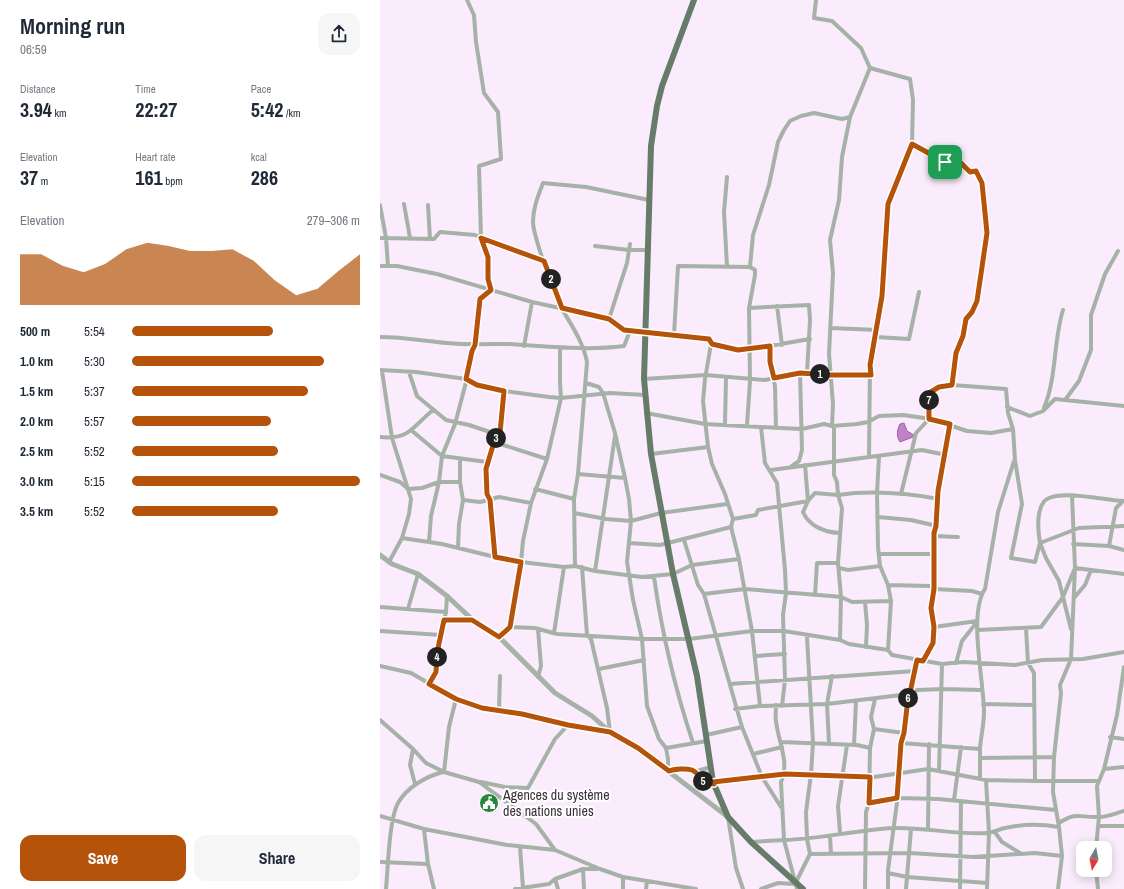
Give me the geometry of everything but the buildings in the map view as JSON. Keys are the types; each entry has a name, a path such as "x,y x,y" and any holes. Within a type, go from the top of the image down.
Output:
{"main road":[{"path":"694,0 662,86 657,106 651,146 649,250 644,333 646,413 661,514 673,574 689,639 714,783 728,817 796,887 802,889"}],"street":[{"path":"467,0 474,15 476,42 484,93 498,112 501,159 479,166 481,238 488,257 488,279 491,290"},
{"path":"816,0 814,18 832,21 861,48 870,68 850,117 842,157 839,200 830,240 833,273 829,354 833,404 834,475 837,482 838,495 842,508 838,563 841,598 840,640"},
{"path":"869,457 868,422 871,375 870,365 878,330 882,296 888,204 912,144 913,100 910,79 870,68"},
{"path":"750,267 753,235 769,185 778,142 790,121 801,116 814,113 842,119 850,117"},
{"path":"912,144 945,162 961,163 970,172 976,171 982,183 987,233 980,281 977,301 972,312 966,319 963,336 956,353 952,385"},
{"path":"727,178 724,212 727,266"},
{"path":"575,566 574,499 578,474 584,396 588,369 584,349 562,308 544,261 533,223 535,203 543,183 586,188 649,200"},
{"path":"404,204 410,238"},
{"path":"380,205 386,238 388,266"},
{"path":"428,205 430,239"},
{"path":"380,238 434,239 440,232 475,235 544,261"},
{"path":"609,319 627,263 630,244"},
{"path":"595,246 629,250 649,250"},
{"path":"1065,400 1079,381 1091,350 1091,316 1105,274 1118,251"},
{"path":"380,266 437,274 532,302 609,319 624,330 709,339 712,344 703,401 708,447 712,464 725,494 733,519 731,527 745,589 756,656 756,682 760,706"},
{"path":"674,335 678,266 750,267 755,270 756,275 749,308 751,348 747,425"},
{"path":"429,542 431,516 442,456 455,424 472,351 475,345 480,299 491,290"},
{"path":"876,337 909,339 919,292"},
{"path":"524,346 532,302"},
{"path":"749,308 809,305 810,339 806,373"},
{"path":"776,306 782,344"},
{"path":"1043,411 1049,396 1059,327 1063,310"},
{"path":"830,328 878,330"},
{"path":"380,337 406,337 446,343 475,345 600,349 624,346 630,331"},
{"path":"712,344 738,350 810,339"},
{"path":"770,346 770,362 774,378 776,428"},
{"path":"499,637 510,627 523,541 531,503 547,459 561,398 560,348"},
{"path":"390,563 402,538 411,499 392,438 387,394 381,370 466,379 477,385 504,391 561,398 603,393 645,395"},
{"path":"409,372 417,396 446,420 455,424 469,425 499,435"},
{"path":"644,379 706,375 726,378 765,380 800,373 871,375"},
{"path":"790,467 799,461 802,450 800,373"},
{"path":"725,424 726,378"},
{"path":"586,382 599,387 603,393 615,433 625,478 631,521 627,562 642,639 647,706 659,739 666,748 668,770"},
{"path":"901,494 910,452 916,433 929,419 929,393 939,387 952,385 1006,389 1013,429 1014,460 1022,504 1011,558 1035,562 1040,543 1039,521 1043,503 1053,496 1072,495 1124,501"},
{"path":"495,557 490,500 487,494 487,462 494,442 499,435 504,391"},
{"path":"1008,407 1030,416 1043,411 1055,398 1124,406"},
{"path":"380,436 392,438 404,436 433,410"},
{"path":"646,413 705,424 747,425 776,428 802,429 824,424 833,426 868,422 879,416 903,415 950,424 967,431 985,433 1013,429"},
{"path":"923,661 933,643 934,627 931,608 934,589 934,536 938,491 946,455 950,424"},
{"path":"761,427 766,463 777,483 786,593 783,615 785,680 782,706"},
{"path":"411,430 442,456 487,462"},
{"path":"595,571 615,433"},
{"path":"494,442 547,459"},
{"path":"651,454 708,447"},
{"path":"771,470 834,461 879,457 922,450 946,455"},
{"path":"879,457 877,493 879,554 880,566 888,585 891,601 888,650"},
{"path":"458,548 459,524 463,500 460,482 460,459"},
{"path":"980,779 980,749 984,704 977,648 978,621 998,512 1014,460"},
{"path":"805,465 808,501"},
{"path":"578,474 608,478 625,478"},
{"path":"380,475 400,482 408,489 422,488 438,482 460,482"},
{"path":"535,489 574,499"},
{"path":"839,533 825,532 806,519 803,512 808,501 815,493 838,495 864,492 901,494 938,499"},
{"path":"1058,889 1062,856 1053,780 1061,693 1060,685 1071,659 1075,568 1073,544 1074,531 1072,528 1072,495"},
{"path":"463,500 480,502 499,497 531,503"},
{"path":"733,519 756,515 758,510 779,508 808,501"},
{"path":"1109,546 1117,506 1124,501"},
{"path":"574,513 631,521 661,514 727,504"},
{"path":"878,517 911,520 936,526"},
{"path":"1040,543 1079,528 1113,525 1124,526"},
{"path":"629,543 647,545 667,544 731,527"},
{"path":"934,536 958,537"},
{"path":"402,538 429,542 521,562 564,567 575,566 595,571 630,576 654,577 673,574 692,565 739,560"},
{"path":"684,540 698,585 704,594 742,727 762,777 781,807"},
{"path":"1040,543 1046,558 1059,581 1072,631"},
{"path":"1073,544 1109,546 1124,550"},
{"path":"879,554 934,554"},
{"path":"380,555 390,563"},
{"path":"380,559 418,574 447,596 472,620 499,637 555,693 592,716 610,732 638,748 728,817 736,868 744,889"},
{"path":"815,595 817,563 838,563"},
{"path":"839,568 848,570 880,566"},
{"path":"554,633 564,567"},
{"path":"582,567 587,635 590,639 599,669 610,732"},
{"path":"978,630 1041,626 1063,597 1075,568"},
{"path":"1075,568 1124,574"},
{"path":"1074,598 1086,585 1092,570"},
{"path":"408,609 418,574"},
{"path":"654,577 659,613 684,714 693,743"},
{"path":"888,585 930,586 934,589 972,591 982,594"},
{"path":"704,594 745,589 841,598 852,602 891,601"},
{"path":"429,684 436,672 446,612 447,596"},
{"path":"865,602 867,625 866,646"},
{"path":"380,607 446,612"},
{"path":"444,620 472,620"},
{"path":"934,627 978,621"},
{"path":"956,662 962,641 978,621"},
{"path":"510,627 538,629 554,633 642,639 689,639 752,631 784,632 807,637 840,640 849,644 888,650 892,655 942,664 956,662 1014,665 1042,660 1084,659 1124,652"},
{"path":"1026,628 1028,663 1034,673 1035,781"},
{"path":"538,629 541,666 538,677"},
{"path":"380,631 441,635"},
{"path":"796,887 810,854 807,839 806,812 813,743 807,637"},
{"path":"756,656 785,654"},
{"path":"599,669 644,660"},
{"path":"888,889 888,873 897,798 901,743 904,733 909,693 917,660"},
{"path":"939,771 941,746 942,664"},
{"path":"380,666 411,673 456,699 482,708 522,714 568,725 610,732"},
{"path":"1097,841 1099,817 1097,782 1104,769 1110,737 1122,699 1124,667"},
{"path":"730,684 915,671"},
{"path":"499,710 500,676"},
{"path":"829,743 827,704 832,676"},
{"path":"736,709 760,706 827,704 856,701 909,693 918,690 982,690"},
{"path":"864,889 867,831 866,812 869,803 870,748 874,729 871,717 875,698"},
{"path":"444,772 449,727 456,699"},
{"path":"854,745 856,701"},
{"path":"984,704 1034,705"},
{"path":"776,705 776,722 782,747 785,774 781,782 781,807 784,840 796,887"},
{"path":"380,720 414,749 426,763 444,772 479,782 505,787 528,788 555,739 568,725"},
{"path":"666,748 693,743 742,727"},
{"path":"874,729 904,733"},
{"path":"1110,737 1124,739"},
{"path":"781,742 829,743 870,748"},
{"path":"901,743 980,749"},
{"path":"928,830 929,744"},
{"path":"840,833 838,806 847,745"},
{"path":"753,754 782,747"},
{"path":"954,800 956,775 961,747"},
{"path":"414,749 410,765 415,784"},
{"path":"980,758 1034,756 1054,757"},
{"path":"668,770 711,768"},
{"path":"1104,769 1124,768"},
{"path":"692,770 701,780 714,783 785,774 870,777 928,769 986,780 1053,780 1097,782"},
{"path":"386,889 393,819 398,802 415,784 429,775 444,772"},
{"path":"986,780 987,804 992,832 988,855 987,889"},
{"path":"479,782 536,824 555,850"},
{"path":"869,803 897,798 928,799 954,800 1056,810"},
{"path":"960,889 961,801"},
{"path":"751,842 807,839 840,833 893,828 961,833 992,832 1006,828 1036,825 1059,825 1067,818 1077,815 1099,817 1124,811"},
{"path":"380,816 393,819 407,825 520,847 529,846 555,850 623,877 696,889"},
{"path":"1098,826 1124,826"},
{"path":"424,828 428,864 434,889"},
{"path":"906,889 911,830"},
{"path":"992,832 1002,842 1021,853"},
{"path":"830,836 831,854"},
{"path":"520,847 523,888"},
{"path":"810,854 910,853 961,857 1021,853 1062,856"},
{"path":"380,862 428,864"},
{"path":"515,889 549,884 555,879 583,869 600,869"},
{"path":"583,869 584,889"},
{"path":"888,873 907,877 987,883"},
{"path":"623,877 623,889"},
{"path":"1097,877 1098,889"},
{"path":"555,879 558,889"},
{"path":"646,889 647,881"},
{"path":"761,889 778,883 796,887"}],"shaded area":[{"path":"904,423 907,431 914,435 913,437 900,442 897,435 900,424"}],"place":[{"name":"Agences du système des nations unies","path":"489,803"}],"route":[{"path":"912,144 945,162 961,163 968,168 970,172 976,171 979,176 982,183 986,208 987,233 977,301 972,312 966,319 963,336 956,353 952,385 939,387 929,393 929,419 950,424 946,455 938,491 936,526 934,533 934,589 931,608 934,627 933,643 923,661 917,660 913,685 909,693 904,733 900,750 897,798 869,803 870,777 785,774 713,782 714,784 706,783 701,780 692,770 674,769 669,771 638,748 610,732 568,725 522,714 482,708 456,699 429,684 436,672 437,653 444,620 472,620 499,637 510,627 521,562 495,557 496,553 490,500 487,494 487,462 494,442 500,433 504,391 477,385 466,379 469,371 472,351 475,345 480,299 491,290 488,279 488,257 481,238 544,261 562,308 609,319 624,330 709,339 712,344 738,350 770,346 770,362 774,378 777,376 800,373 871,375 870,365 878,330 882,296 888,204 912,144"}]}
